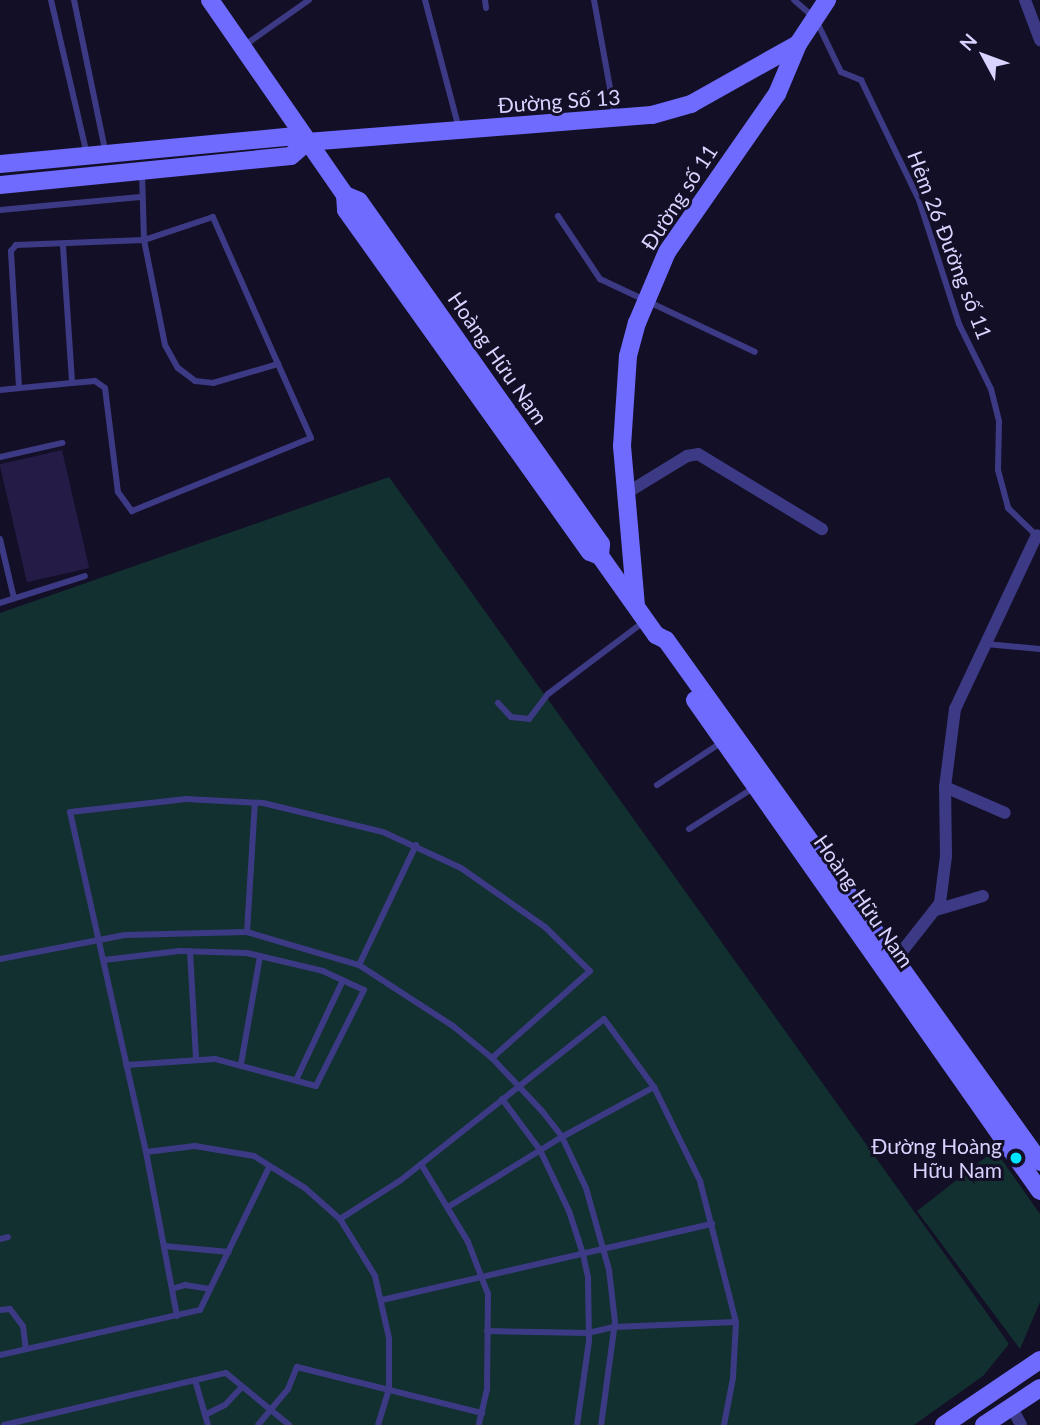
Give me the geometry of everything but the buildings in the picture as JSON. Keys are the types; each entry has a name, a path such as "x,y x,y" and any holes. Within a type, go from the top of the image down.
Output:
{"main road":[{"name":"Hoàng Hữu Nam","path":"210,0 345,195 346,211 590,552 600,556 656,635 666,640 890,964 1040,1191"},
{"name":"Đường số 11","path":"641,614 625,494 628,356 646,299 667,252 777,94 798,44 827,0"},
{"name":"Đường Số 13","path":"0,164 288,137 307,142 616,120 691,104 798,44"},
{"name":"Đường Số 13","path":"0,186 291,156 307,142"},
{"path":"600,556 618,554 630,541"},
{"name":"Hoàng Hữu Nam","path":"656,635 657,647 755,787 1040,1162"},
{"path":"944,1425 969,1418 1039,1359"},
{"path":"984,1425 1040,1388"}],"street":[{"path":"1025,0 1040,40"},
{"path":"625,494 687,456 698,454 822,529"},
{"path":"890,964 936,910 946,856 945,787 955,709 1039,535"},
{"path":"945,787 1005,813"},
{"path":"936,910 983,896"},
{"path":"1011,1406 1021,1425"}],"lane":[{"path":"51,0 87,156"},
{"path":"74,0 106,156"},
{"path":"244,46 309,0"},
{"path":"425,0 459,131"},
{"path":"594,0 616,120"},
{"path":"794,0 815,18"},
{"name":"Hẻm 26 Đường số 11","path":"815,18 841,72 861,80 919,200 959,324 991,389 999,422 998,470 1008,508 1039,535"},
{"path":"142,172 140,197 144,240 165,345 178,368 195,381 213,383 278,363"},
{"path":"0,210 140,197"},
{"path":"558,216 600,279 755,352"},
{"path":"0,390 95,381 104,388 118,492 132,511 311,438 214,217 144,240 63,246 16,245 11,250 19,387"},
{"path":"63,246 72,383"},
{"path":"0,457 62,443"},
{"path":"0,539 14,598"},
{"path":"0,603 85,576"},
{"path":"498,703 510,717 529,719 548,694 641,614"},
{"path":"986,644 1040,649"},
{"path":"657,785 724,741"},
{"path":"689,829 755,787"},
{"path":"177,1316 146,1152 70,812 186,799 255,803 330,817 416,845 508,898 590,971 492,1058"},
{"path":"247,932 255,803"},
{"path":"359,965 416,845"},
{"path":"0,959 100,939 160,932 247,932 359,965 453,1026 492,1058 519,1085 562,1137 586,1188 603,1248 614,1327 601,1425"},
{"path":"104,960 190,951 260,956 343,980 364,990 316,1086 241,1064 196,1060 126,1065"},
{"path":"190,951 196,1060"},
{"path":"241,1064 260,956"},
{"path":"296,1080 343,980"},
{"path":"340,1219 421,1164 604,1018 654,1087 695,1170 712,1223 736,1322 733,1378 724,1425"},
{"path":"448,1207 562,1137 654,1087"},
{"path":"502,1099 540,1150 569,1211 589,1277 588,1333 577,1425"},
{"path":"146,1152 195,1146 234,1149 305,1188 340,1219 363,1251 382,1300 389,1338 389,1389 378,1425"},
{"path":"421,1164 448,1207 488,1294 482,1413 479,1425"},
{"path":"0,1355 200,1310 269,1167"},
{"path":"382,1300 712,1223"},
{"path":"164,1246 229,1252"},
{"path":"172,1289 185,1285 210,1289"},
{"path":"0,1310 10,1308 23,1326 26,1349"},
{"path":"487,1331 588,1333 614,1327 736,1322"},
{"path":"258,1425 272,1411 297,1367 482,1413"},
{"path":"5,1425 226,1373 289,1425"},
{"path":"195,1380 208,1425"},
{"path":"205,1415 225,1405 242,1387"}],"green space":[{"path":"389,477 1009,1344 983,1376 914,1425 0,1425 0,613"},
{"path":"995,1150 1040,1214 1040,1302 1020,1349 917,1211"}],"place":[{"name":"Đường Hoàng Hữu Nam","path":"1016,1158"}]}
